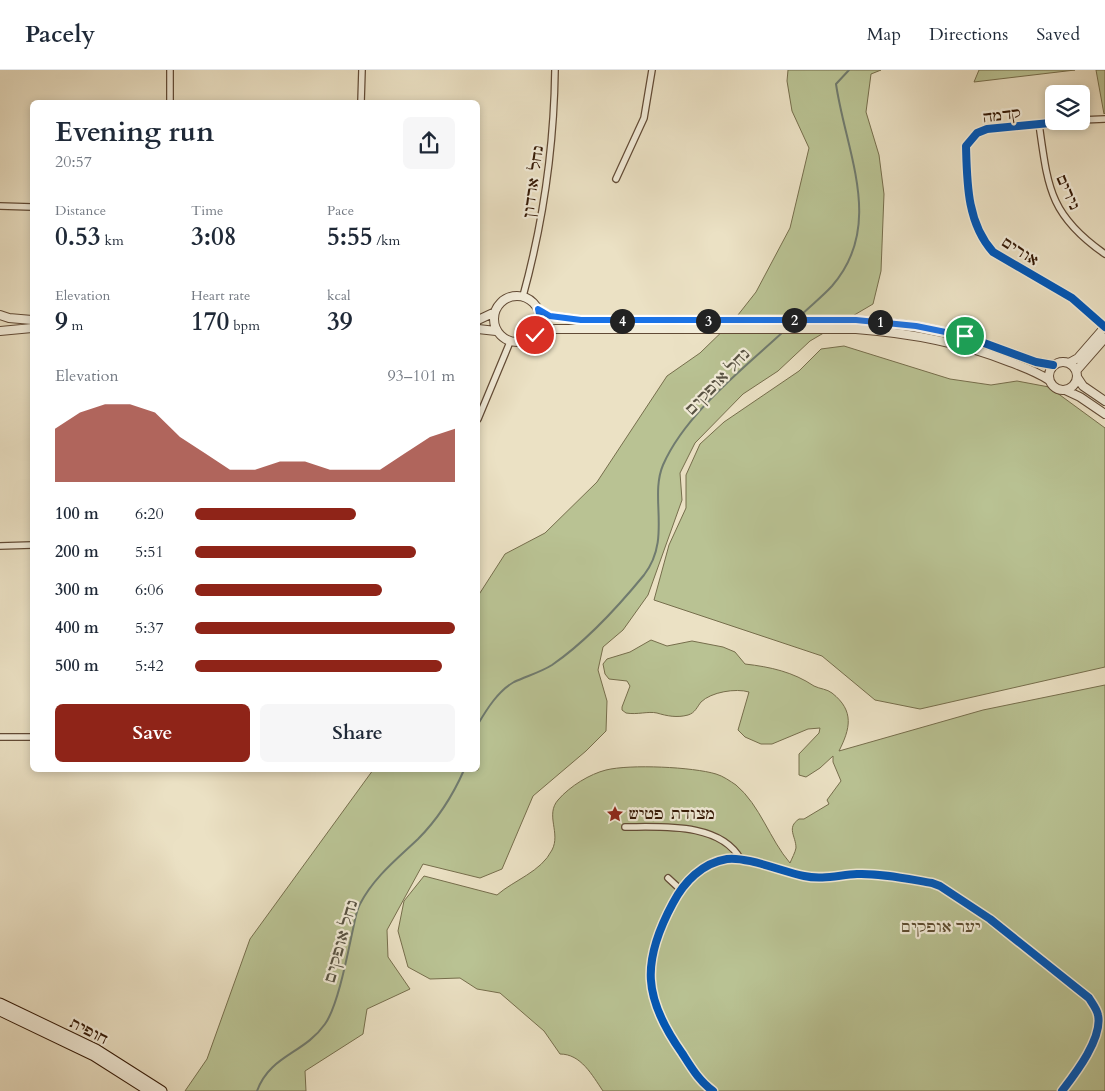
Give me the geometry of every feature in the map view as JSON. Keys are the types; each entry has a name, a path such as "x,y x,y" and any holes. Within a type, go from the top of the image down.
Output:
{"main road":[{"name":"חופית","path":"0,1003 96,1049 162,1091"},
{"name":"חופית","path":"0,1011 94,1056 150,1091"}],"street":[{"path":"170,70 170,100"},
{"path":"362,70 362,100"},
{"name":"נחל ארדון","path":"523,296 534,256 547,184 554,113 555,70"},
{"path":"616,179 644,118 652,70"},
{"path":"1090,119 1105,118"},
{"name":"קדמה","path":"970,139 977,133 987,129 1045,123"},
{"name":"נירים","path":"1039,124 1048,184 1058,209 1080,235 1105,254"},
{"name":"אורים","path":"970,139 966,151 971,213 983,241 993,252 1012,265 1072,298 1105,327"},
{"path":"0,206 30,206"},
{"path":"496,331 495,312 503,300 509,297 523,296 535,303 538,309 541,322 535,335"},
{"path":"538,309 550,316 565,320 876,322 916,326 965,336 1036,362 1053,366"},
{"path":"480,319 495,312"},
{"path":"0,315 30,320"},
{"path":"1048,380 1049,370 1053,366 1059,362 1069,363 1078,358 1105,327"},
{"path":"0,331 30,328"},
{"path":"480,329 496,331 510,342 524,342 546,330 556,329 882,331 915,334 963,345 1030,370 1048,380 1055,388 1065,390 1080,397 1105,414"},
{"path":"1065,390 1072,387 1076,374 1105,338"},
{"path":"480,414 510,342"},
{"path":"1069,363 1083,386 1105,401"},
{"path":"0,546 30,545"},
{"path":"0,737 30,737"},
{"path":"625,827 690,828 721,840 736,850 740,860"},
{"path":"713,1091 704,1085 690,1066 657,1013 649,976 654,944 659,928 681,890 688,880 725,859 740,860 805,876 822,878 856,874 932,883 940,886 990,919 1089,998 1098,1014 1098,1028 1085,1058 1062,1091"},
{"path":"668,878 681,890"}],"green space":[{"path":"788,70 881,70 871,74 866,112 879,155 884,194 881,271 873,304 810,341 778,371 743,394 695,443 680,473 682,500 648,595 623,630 603,647 598,670 607,701 606,731 586,751 533,796 502,869 480,878 423,864 387,930 388,957 410,989 367,1009 363,1034 305,1071 306,1091 185,1091 207,1059 250,939 372,772 480,772 480,593 505,554 545,533 597,482 667,376 700,353 734,320 756,292 790,228 809,148 792,111 787,81"},
{"path":"979,70 1075,70 974,82"},
{"path":"1096,70 1105,70 1104,114"},
{"path":"844,346 950,379 991,385 1017,381 1049,387 1105,428 1105,667 920,709 875,700 822,656 654,600 669,545 686,508 686,475 700,444 724,422 799,371 821,349"},
{"name":"יער אופקים","path":"651,640 667,646 692,641 723,647 735,652 745,664 781,671 830,692 839,700 847,713 848,728 839,751 983,710 1105,685 1105,1091 603,1091 580,1061 560,1054 544,1031 500,993 477,989 460,978 430,979 408,967 398,931 404,901 424,876 497,895 534,870 547,858 554,844 553,812 558,800 580,781 606,770 630,767 677,768 706,772 724,777 736,785 752,802 776,844 790,863 796,848 792,829 795,822 799,819 804,819 829,804 827,800 841,781 833,762 833,756 806,777 799,775 799,754 819,733 820,728 808,729 772,744 761,744 745,737 738,730 749,692 737,690 711,696 701,702 692,713 684,716 626,713 622,710 622,707 630,686 627,681 609,679 605,674 603,664 607,659 630,652"}],"waterway":[{"name":"נחל אופקים","path":"798,318 832,286 848,263 856,238 859,213 858,188 836,84 849,70"},
{"name":"נחל אופקים","path":"480,721 489,706 508,686 552,665 589,635 644,575 657,547 659,533 659,478 663,465 673,446 700,410 784,331"},
{"name":"נחל אופקים","path":"257,1091 270,1070 317,1034 325,1024 330,1016 338,992 360,904 379,877 432,824 450,798 463,772"}],"cycle path":[{"path":"1045,123 987,129 977,133 966,146 968,188 973,215 984,241 993,252 1072,298 1105,327"},
{"path":"538,309 550,316 581,320 856,320 890,323 965,336 1036,362 1053,365"},
{"path":"713,1091 692,1069 660,1015 651,979 652,962 655,944 663,924 673,903 688,881 702,869 727,859 754,862 811,877 875,874 932,883 940,886 990,919 1089,998 1097,1011 1098,1024 1092,1045 1062,1091"}],"place":[{"name":"מצודת פטיש","path":"615,814"}],"route":[{"path":"535,335 541,322 538,309 550,316 565,320 856,320 916,326 965,336"}]}
